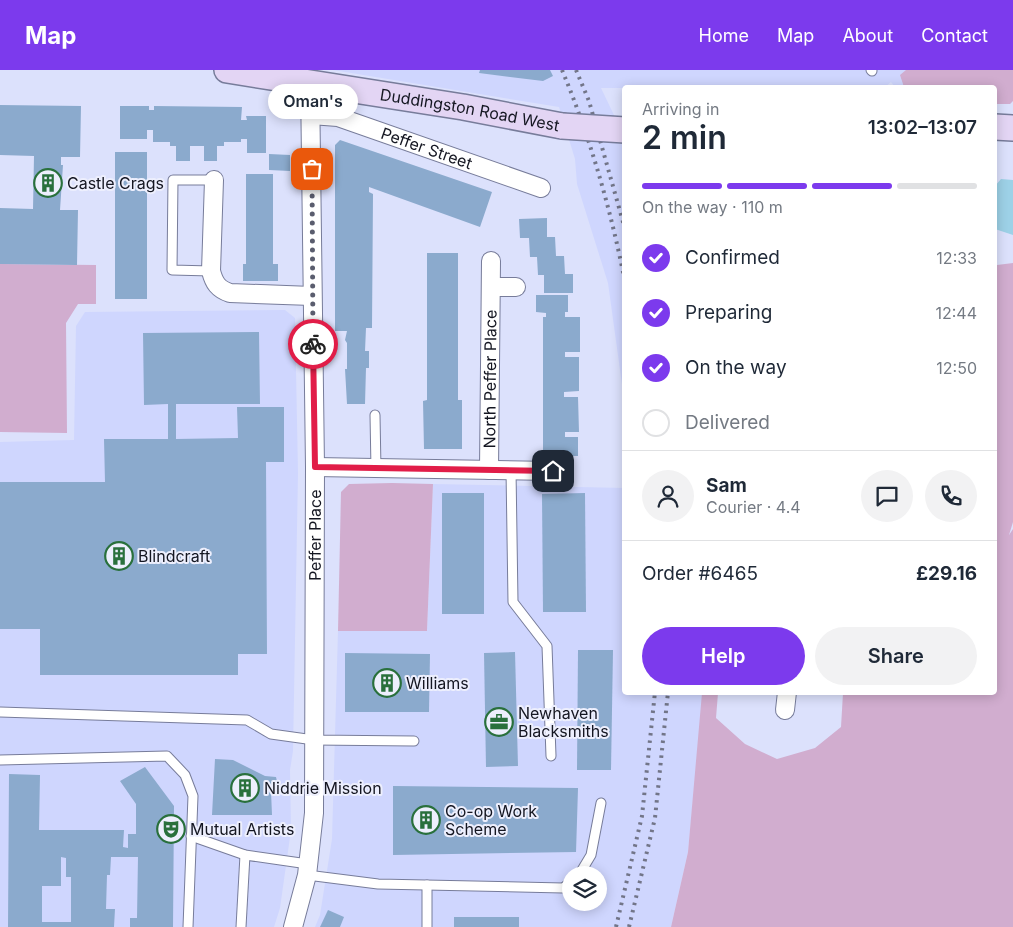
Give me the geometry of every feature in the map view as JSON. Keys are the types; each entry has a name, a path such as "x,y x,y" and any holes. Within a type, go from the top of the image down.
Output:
{"street":[{"name":"Duddingston Road West","path":"235,71 463,106 562,126 622,130"},
{"name":"Peffer Place","path":"292,927 307,869 314,813 315,467 310,82"},
{"name":"Peffer Street","path":"311,115 338,117 541,188"},
{"path":"997,127 1013,128"},
{"path":"214,180 212,272 214,281 220,290 230,293 312,296"},
{"name":"North Peffer Place","path":"489,470 491,261"},
{"name":"North Peffer Place","path":"492,288 516,287"},
{"name":"North Peffer Place","path":"315,467 553,471"},
{"path":"785,710 787,695"}],"lane":[{"path":"212,272 172,270 173,180 214,180"},
{"path":"375,415 376,469"},
{"path":"511,470 513,602 547,646 551,756"},
{"path":"0,712 247,720 271,734 314,740 414,741"},
{"path":"0,760 167,756 185,775 193,796 188,927"},
{"path":"585,866 591,855 601,803"},
{"path":"191,836 245,855 378,884 562,888"},
{"path":"242,927 245,855"},
{"path":"427,927 428,885"}],"shaded area":[{"path":"333,70 979,70 968,85 893,85 891,82 888,85 622,85 622,88 601,88 622,132 622,384 608,283 577,184 575,159 559,107"},
{"path":"906,70 1013,70 1013,101 1010,104 997,104 997,85 903,85 900,75"},
{"path":"1001,179 1013,180 1013,235 997,230 997,184"},
{"path":"1013,263 1013,522 1009,535 1013,529 1013,927 671,927 688,852 702,695 718,695 716,718 745,744 777,759 815,748 841,727 843,695 997,695 997,265"},
{"path":"0,264 96,265 96,304 78,304 66,323 67,433 0,432"},
{"path":"285,310 295,318 298,473 293,751 290,770 291,830 280,908 274,927 0,927 0,442 74,440 76,326 85,312"},
{"path":"349,484 433,484 427,631 338,631 341,492"},
{"path":"433,484 622,488 622,695 703,695 688,852 671,927 315,927 320,915 332,839 338,631 427,631"}],"building":[{"path":"480,70 550,70 553,76 543,81 479,73"},
{"name":"Castle Crags","path":"0,105 81,106 80,157 61,157 61,165 63,165 60,210 78,210 77,265 0,264 0,208 33,209 34,156 0,155"},
{"path":"120,106 149,106 149,110 154,110 154,106 242,107 241,120 247,120 246,116 266,116 266,153 247,153 247,139 241,139 241,142 224,142 224,146 217,146 217,161 204,161 204,146 190,146 190,161 176,161 176,146 170,146 170,142 153,142 153,130 147,130 147,139 120,139"},
{"path":"340,140 492,192 480,227 369,187 369,192 373,194 372,328 366,328 365,351 369,351 369,368 366,368 365,404 347,404 345,369 347,369 347,343 345,340 347,331 335,331 335,145"},
{"path":"115,152 147,152 147,299 115,299"},
{"path":"269,154 290,155 290,171 269,170"},
{"path":"246,174 273,174 273,264 278,264 278,281 243,281 243,264 246,264"},
{"path":"547,218 547,237 555,237 556,256 564,256 565,274 573,274 573,293 544,293 544,275 538,275 537,257 530,257 529,238 520,238 519,219"},
{"path":"427,253 458,253 458,400 462,400 462,449 424,449 423,401 427,400"},
{"path":"536,295 568,295 568,312 565,312 565,317 580,317 580,352 565,352 565,357 579,357 579,391 564,392 564,397 578,397 579,432 565,432 565,437 578,437 578,456 543,456 543,317 546,317 546,313 536,312"},
{"name":"Blindcraft","path":"259,332 260,404 176,404 176,439 238,438 237,407 284,407 284,462 266,462 267,654 238,654 238,675 40,675 40,629 0,629 0,482 105,482 104,439 168,439 168,404 144,405 143,333"},
{"path":"442,493 484,493 484,614 442,614"},
{"path":"585,493 586,612 543,612 542,494"},
{"path":"578,650 613,650 611,770 577,770"},
{"path":"515,652 518,766 486,767 484,653"},
{"name":"Williams","path":"345,653 430,654 429,712 345,712"},
{"name":"Niddrie Mission","path":"215,759 233,760 265,776 276,777 278,786 271,791 272,815 212,815"},
{"path":"145,767 174,806 173,927 130,927 130,918 137,918 138,857 111,857 110,875 107,875 106,909 115,909 114,927 8,927 9,774 40,775 39,830 124,830 123,847 128,848 128,834 136,834 136,804 120,781","holes":["61,857 66,858 66,877 71,877 71,922 42,922 42,886 61,886"]},
{"path":"393,786 578,788 576,852 393,855"},
{"path":"328,910 344,917 340,927 320,927"},
{"path":"454,917 519,917 519,927 454,927"}],"railway":[{"path":"562,70 582,121 599,174 622,268"},
{"path":"576,70 589,101 622,218"},
{"path":"616,927 642,816 655,695"},
{"path":"629,927 655,818 668,695"}],"way so far":[{"path":"312,169 313,344"}],"place":[{"name":"Oman's","path":"312,169"},
{"name":"Castle Crags","path":"48,183"},
{"name":"Blindcraft","path":"119,556"},
{"name":"Williams","path":"387,683"},
{"name":"Newhaven Blacksmiths","path":"499,722"},
{"name":"Niddrie Mission","path":"245,788"},
{"name":"Co-op Work Scheme","path":"426,820"},
{"name":"Mutual Artists","path":"171,829"}],"route":[{"path":"313,344 315,467 553,471"}]}
